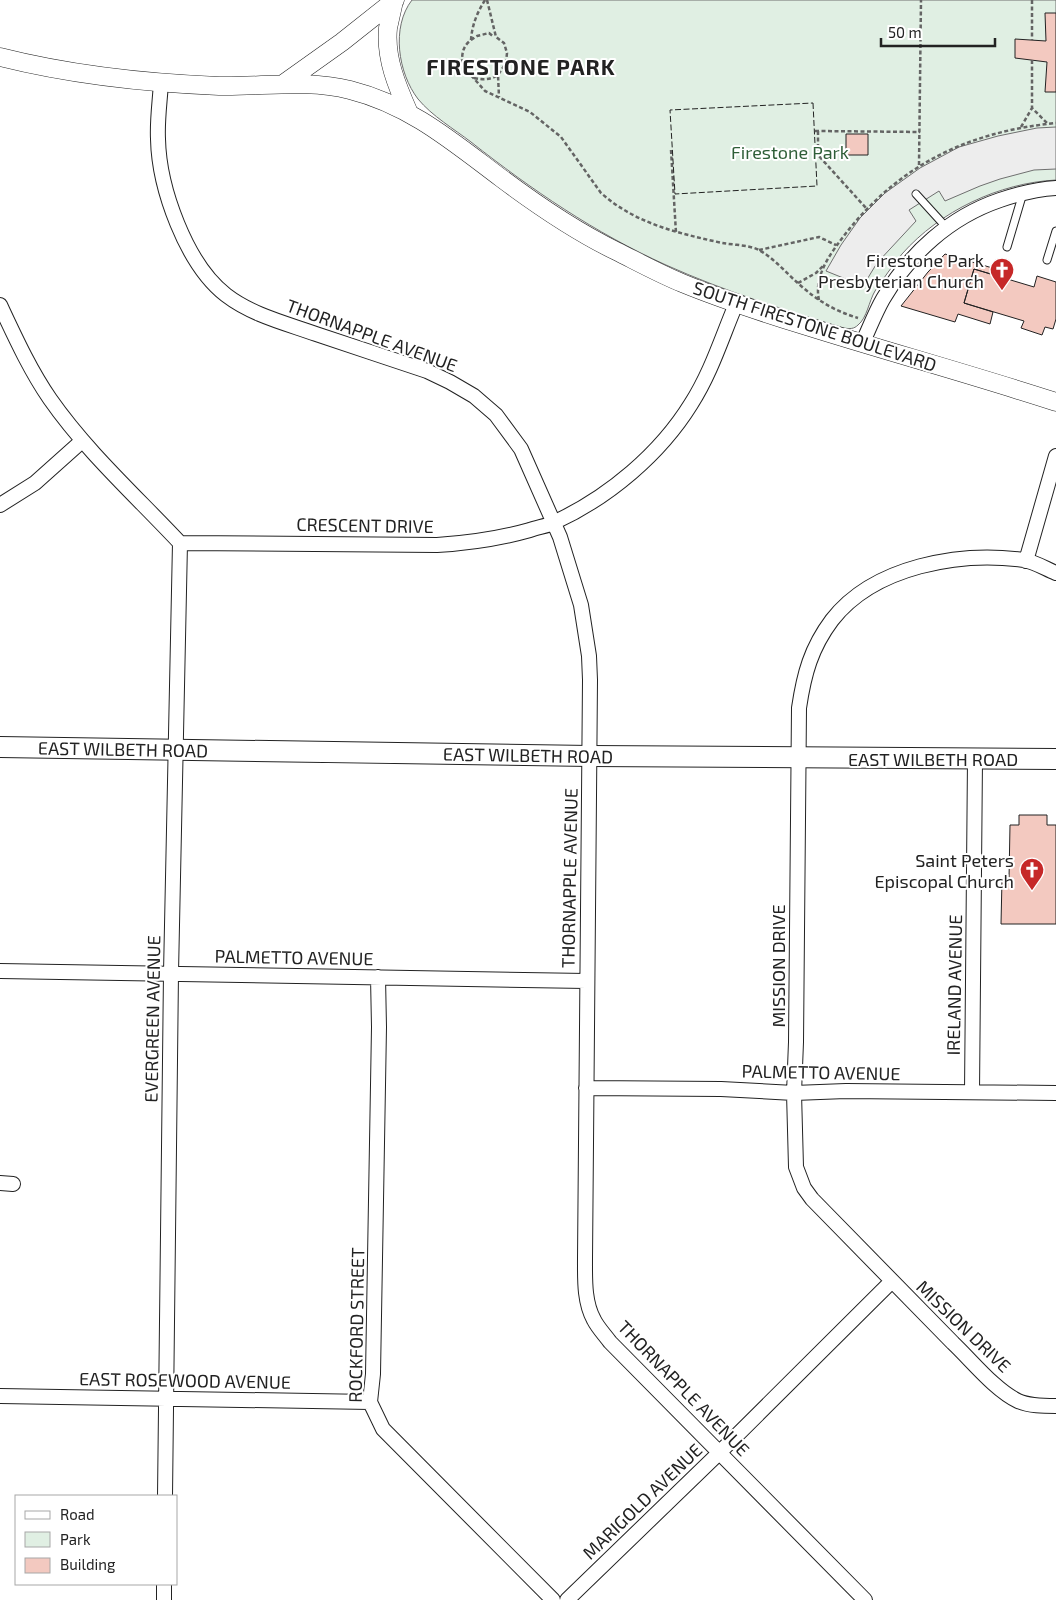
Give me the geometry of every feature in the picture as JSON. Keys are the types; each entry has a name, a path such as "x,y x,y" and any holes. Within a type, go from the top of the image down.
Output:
{"main road":[{"name":"EAST WILBETH ROAD","path":"0,747 590,756 1056,759"}],"street":[{"path":"283,84 342,42 394,0"},
{"path":"394,0 388,29 388,56 399,91 409,113"},
{"name":"SOUTH FIRESTONE BOULEVARD","path":"0,57 28,64 111,78 241,86 283,84 322,86 349,90 380,100 409,113 453,141 502,179 571,226 611,249 658,272 736,304 1056,402"},
{"name":"THORNAPPLE AVENUE","path":"160,82 158,139 160,163 176,222 202,270 225,294 262,315 427,371 450,382 474,396 496,415 521,449 554,523 571,570 581,605 589,656 590,756 586,982 585,1280 590,1311 594,1321 610,1342 865,1600"},
{"path":"862,344 883,300 897,278 916,254 946,227 990,204 1023,193 1056,188"},
{"name":"CRESCENT DRIVE","path":"180,542 437,545 496,539 554,523 597,498 632,472 683,417 704,382 736,304"},
{"path":"0,305 25,357 50,398 82,442 180,542"},
{"path":"0,505 36,483 82,442"},
{"path":"1056,456 1026,560 1056,573"},
{"name":"EVERGREEN AVENUE","path":"165,1495 180,542"},
{"name":"MISSION DRIVE","path":"1026,560 976,558 949,560 916,566 894,574 849,603 833,620 811,656 804,677 799,708 794,1093 796,1167 804,1188 812,1199 988,1378 1020,1402 1056,1406"},
{"name":"IRELAND AVENUE","path":"972,1092 975,759"},
{"name":"PALMETTO AVENUE","path":"0,971 586,982"},
{"name":"ROCKFORD STREET","path":"378,977 379,1027 373,1374 370,1402 383,1429 553,1600"},
{"name":"PALMETTO AVENUE","path":"586,1088 721,1089 794,1093 846,1091 1056,1093"},
{"name":"MARIGOLD AVENUE","path":"567,1600 892,1282"},
{"name":"EAST ROSEWOOD AVENUE","path":"0,1396 370,1402"},
{"path":"164,1585 164,1600"}],"lane":[{"path":"1007,247 1023,193"},
{"path":"916,194 946,227"},
{"path":"1047,260 1056,231"}],"path":[{"path":"486,0 496,37"},
{"path":"471,40 471,30 477,13 486,0"},
{"path":"919,166 921,0"},
{"path":"1032,0 1032,40"},
{"path":"473,77 492,79 498,75 506,63 507,53 504,43 496,37 489,34 477,36 464,45 462,65 485,91 530,112 561,137 601,193 634,217 676,233 759,250 819,237 837,245"},
{"path":"1020,128 1032,108 1032,60"},
{"path":"498,75 499,97"},
{"path":"1032,108 1048,124"},
{"path":"866,208 818,155 816,131 920,132"},
{"path":"671,150 676,233"},
{"path":"759,250 819,301 832,309 872,323"},
{"path":"798,283 816,274 826,262"}],"green space":[{"name":"Firestone Park","path":"412,0 1056,0 1056,180 1035,182 992,193 952,212 917,239 902,254 875,291 861,322 853,328 844,328 732,292 666,265 614,239 541,194 443,122 418,99 411,88 402,63 399,36 401,23 405,11"}],"shaded area":[{"path":"1056,127 1056,169 1034,170 1000,179 945,201 939,191 909,210 916,221 877,263 863,286 826,271 860,218 885,193 920,168 959,147 998,136 1037,128"}],"building":[{"path":"1045,13 1056,13 1056,92 1045,92 1047,62 1015,58 1015,39 1046,41"},
{"path":"846,134 868,134 868,155 846,155"},
{"path":"945,254 1006,272 1004,278 974,269 964,303 993,312 990,324 958,314 955,322 901,306"},
{"path":"974,269 1034,287 1037,276 1056,282 1056,319 1053,329 1045,327 1042,335 1021,328 1024,321 964,303"},
{"path":"1019,815 1047,815 1047,825 1056,825 1056,924 1001,924 1002,879 1009,879 1010,825 1019,825"}],"fence":[{"path":"813,103 817,186 675,194 670,110 813,103"}],"place":[{"name":"Firestone Park Presbyterian Church","path":"1002,291"},
{"name":"Saint Peters Episcopal Church","path":"1032,891"}],"district":[{"name":"FIRESTONE PARK","path":"521,66"}]}
